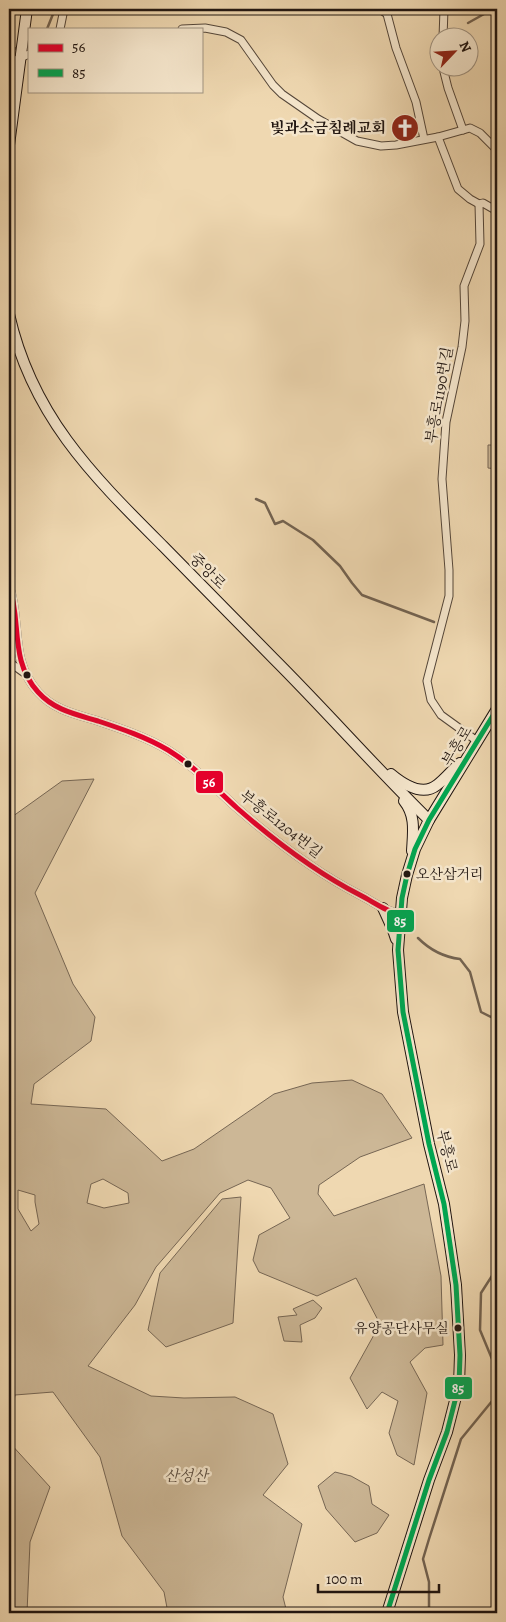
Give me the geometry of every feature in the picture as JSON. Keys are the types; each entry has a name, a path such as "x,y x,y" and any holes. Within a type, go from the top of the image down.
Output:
{"main road":[{"path":"9,145 23,51 27,9"},
{"name":"중앙로","path":"9,314 24,363 39,398 80,458 143,526 316,701 429,820"},
{"name":"부흥로","path":"387,1613 429,1480 447,1432 458,1385 460,1355 456,1285 444,1204 412,1066 403,1012 398,950 402,898 410,863 429,820 497,709"},
{"path":"359,747 397,779 422,790 437,786 470,754"},
{"path":"388,777 409,808 414,821 410,863"},
{"path":"382,908 393,930 398,950"}],"street":[{"path":"60,28 64,9"},
{"path":"380,9 388,14 396,48 416,102 424,139"},
{"path":"443,28 444,9"},
{"path":"202,28 226,32 240,40 273,85 282,94 318,119 357,141 381,146 438,137 470,128 480,133 497,150"},
{"path":"9,63 23,51"},
{"path":"9,68 18,80"},
{"path":"445,78 463,130"},
{"path":"438,137 458,189 470,199 479,204 483,203 497,211"},
{"name":"부흥로1190번길","path":"477,741 441,715 431,700 427,681 449,596 442,464 446,422 462,347 465,321 464,286 480,244 479,204"},
{"name":"부흥로1204번길","path":"9,585 14,607 20,660 25,673 39,693 55,707 116,727 167,750 186,763 285,849 331,880 382,908 401,914"},
{"name":"부흥로1204번길","path":"9,662 25,673"}],"green space":[{"path":"488,445 497,445 497,469 488,468"},
{"name":"산성산","path":"94,779 35,893 73,984 95,1017 91,1041 34,1084 31,1104 106,1109 162,1161 194,1149 274,1094 312,1083 352,1080 382,1094 412,1138 360,1157 319,1185 318,1194 334,1216 424,1184 441,1276 443,1345 425,1348 410,1362 427,1393 414,1465 397,1455 389,1433 398,1401 382,1392 367,1409 350,1378 380,1324 356,1278 317,1296 259,1272 253,1260 259,1235 290,1218 271,1188 248,1180 220,1193 156,1267 135,1305 88,1366 151,1396 184,1398 235,1397 273,1414 288,1464 263,1495 302,1524 283,1597 287,1613 168,1613 164,1592 122,1536 100,1457 53,1392 15,1395 9,1429 9,819 62,781","holes":["103,1179 128,1193 129,1203 104,1208 87,1203 91,1184","18,1190 35,1195 39,1224 31,1231 18,1209"]},
{"path":"241,1197 233,1323 166,1347 148,1330 160,1273 222,1199"},
{"path":"313,1300 322,1308 315,1318 300,1325 302,1342 284,1341 278,1317 297,1315 293,1309"},
{"path":"9,1442 50,1487 30,1542 27,1613 9,1613"},
{"path":"335,1472 351,1476 369,1486 372,1504 389,1515 377,1533 355,1542 326,1509 318,1486"}],"waterway":[{"path":"47,28 55,9"},
{"path":"468,23 493,9"},
{"path":"9,51 19,47"},
{"path":"256,499 265,503 275,524 283,521 313,540 340,566 362,595 434,622"},
{"path":"418,938 437,952 448,957 460,959 470,972 481,1012 497,1020"},
{"path":"497,1268 481,1293 480,1330 497,1371"},
{"path":"429,1613 429,1582 423,1559 429,1539 461,1439 497,1395"}],"transit line":[{"name":"56","path":"9,585 13,599 23,667 29,680 44,698 65,711 134,734 178,756 252,821 296,856 343,886 385,909 401,914"},
{"name":"85","path":"387,1613 429,1480 447,1432 459,1385 460,1355 456,1285 444,1204 429,1144 403,1012 398,950 402,898 415,849 429,820 497,709"}],"place":[{"name":"빛과소금침례교회","path":"405,128"},
{"name":"오산삼거리","path":"407,874"},
{"name":"유양공단사무실","path":"458,1328"}]}
